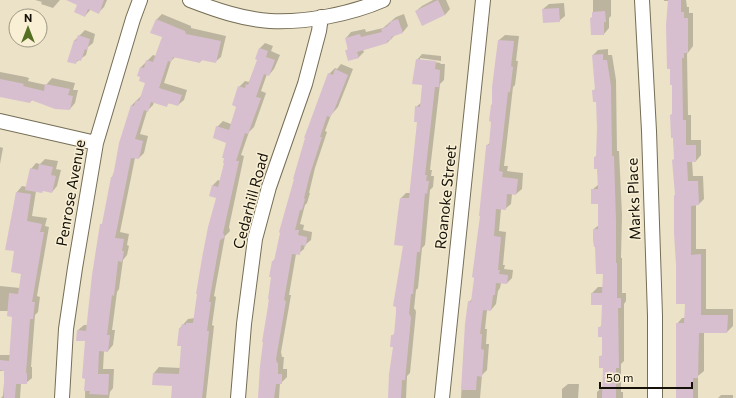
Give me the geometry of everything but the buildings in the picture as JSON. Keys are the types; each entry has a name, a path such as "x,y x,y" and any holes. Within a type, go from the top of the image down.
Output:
{"street":[{"name":"Penrose Avenue","path":"62,398 67,321 96,143 140,0"},
{"path":"190,0 222,12 270,21 321,17 368,7 384,0"},
{"name":"Roanoke Street","path":"442,398 483,0"},
{"name":"Marks Place","path":"642,0 649,131 655,308 655,398"},
{"name":"Cedarhill Road","path":"238,398 244,324 256,239 269,187 305,84 319,31 321,17"},
{"path":"0,121 96,143"}]}
